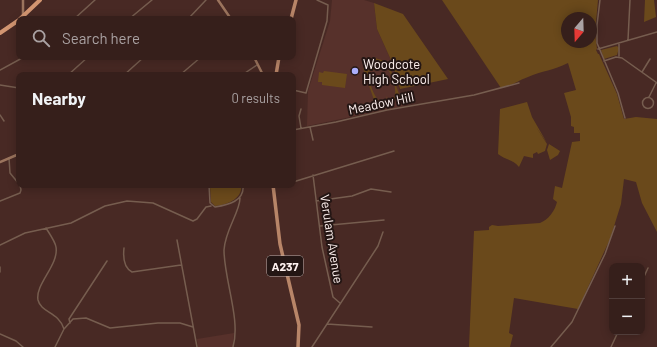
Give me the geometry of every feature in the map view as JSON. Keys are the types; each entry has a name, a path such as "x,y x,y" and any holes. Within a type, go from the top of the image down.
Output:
{"highway":[{"path":"25,16 40,0"},
{"path":"22,8 29,11"},
{"path":"0,33 16,23"}],"main road":[{"path":"22,0 23,16"},
{"path":"218,0 229,16"},
{"path":"292,16 296,0"},
{"path":"256,60 262,72"},
{"path":"276,72 278,60"},
{"path":"0,162 16,155"},
{"name":"A237","path":"273,188 280,244 299,325 298,347"}],"street":[{"path":"77,16 95,0"},
{"path":"133,16 152,0"},
{"path":"191,16 206,0"},
{"path":"296,91 305,93 315,67 326,25 328,5 317,0"},
{"path":"600,0 597,25 598,49 618,93 625,118"},
{"path":"628,41 630,0"},
{"path":"598,49 657,32"},
{"path":"619,43 619,56"},
{"path":"604,61 619,56"},
{"path":"619,56 656,83 649,97 644,99 645,108 651,109 653,107 653,99 649,97"},
{"path":"0,70 18,60"},
{"path":"71,72 85,60"},
{"path":"127,72 141,60"},
{"path":"184,72 198,60"},
{"path":"642,72 650,60"},
{"path":"246,72 258,64"},
{"name":"Meadow Hill","path":"296,129 388,110 474,95 519,83"},
{"path":"0,85 16,88"},
{"path":"301,109 298,116 301,128"},
{"path":"0,115 4,121"},
{"path":"310,127 313,140"},
{"path":"296,181 394,151"},
{"path":"9,158 10,173 16,181"},
{"name":"Verulam Avenue","path":"313,175 320,226 333,297 340,303"},
{"path":"0,201 20,193 22,190 21,188"},
{"path":"209,188 211,206"},
{"path":"233,347 234,332 224,247 229,228 239,205 243,188"},
{"path":"316,200 352,196 371,189 391,192"},
{"path":"0,245 25,233 71,223 105,206 127,201 153,203 193,221 197,219 206,207 224,205 240,198"},
{"path":"320,226 384,220"},
{"path":"551,347 572,322 605,254 615,226"},
{"path":"46,228 56,247 56,256 39,292 38,301 41,306 60,318 64,329"},
{"path":"312,347 378,246 383,232"},
{"path":"177,240 197,347"},
{"path":"124,248 123,256 126,267 132,272 181,265"},
{"path":"70,323 69,319 107,261"},
{"path":"0,267 0,272"},
{"path":"645,275 648,268"},
{"path":"55,347 64,329 73,319 86,318 110,328 158,323 180,323 193,327"},
{"path":"327,324 372,327"},
{"path":"0,334 16,341 23,347"},
{"path":"612,347 617,335"}],"shaded area":[{"name":"Woodcote High School","path":"332,0 364,0 374,3 377,29 391,60 404,106 307,126 308,91 330,21"},
{"path":"442,0 598,0 597,12 561,12 561,48 597,48 596,50 617,94 624,119 636,117 657,119 657,232 642,203 636,182 624,179 621,204 610,239 578,309 514,298 509,333 513,335 510,347 469,347 474,231 489,230 489,227 492,225 498,226 540,223 546,220 553,212 557,202 553,199 555,186 562,188 572,142 580,141 580,133 574,133 574,127 571,126 571,117 564,93 576,90 568,63 524,78 509,86 501,88"},
{"path":"645,0 654,0 656,17 644,22"},
{"path":"374,3 403,14 448,79 400,89 391,60 377,29"},
{"path":"617,46 619,48 617,55 604,59 601,50"},
{"path":"375,58 388,62 400,97 393,101 389,106 375,103 363,68","holes":["386,66 393,80 395,95 390,103 386,96 388,103 383,103 376,97 368,72"]},
{"path":"324,71 347,74 345,88 322,85 322,82 318,82 319,72 323,73"},
{"path":"527,102 532,117 547,143 536,127 547,144 545,151 538,154 537,152 533,154 533,158 524,156 519,167 514,162 498,154 500,109"},
{"path":"549,144 560,151 558,155 550,160 547,150"},
{"path":"210,188 241,188 237,198 229,203 215,206 211,202"},
{"path":"234,333 233,347 198,347 197,339"}],"place":[{"name":"Woodcote High School","path":"355,71"}]}
